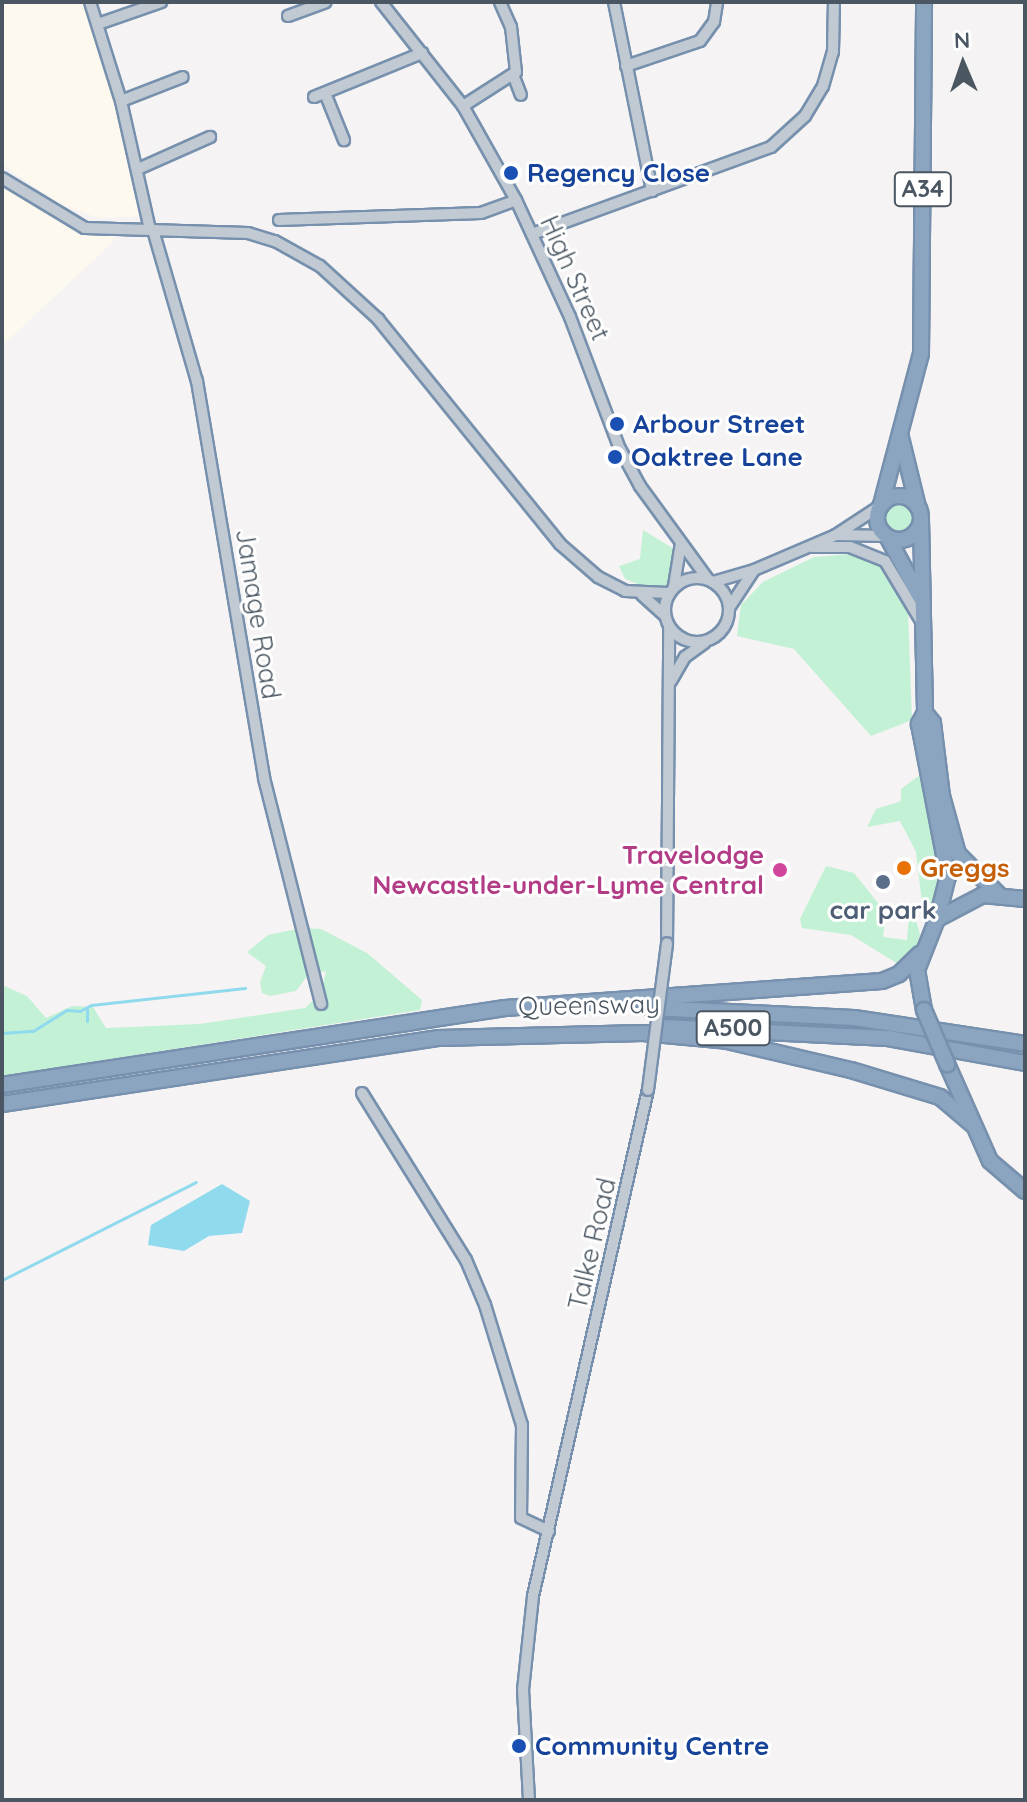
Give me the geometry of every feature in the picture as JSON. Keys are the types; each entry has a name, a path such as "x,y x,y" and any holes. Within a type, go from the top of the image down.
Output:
{"highway":[{"name":"A34","path":"881,506 921,354 924,2"},
{"name":"A34","path":"901,438 920,515 919,595 925,713 919,724 948,876 937,919"},
{"path":"901,497 920,515 908,539 887,537 877,520 881,506 901,497"},
{"name":"A34","path":"887,537 919,595"},
{"name":"A34","path":"925,713 933,723 942,796 958,854 1003,895"},
{"path":"1025,897 1003,895 972,898 937,919 920,954 916,982 924,1010 990,1161 1025,1191"},
{"path":"454,1017 505,1008 882,981 899,974 920,954"},
{"name":"Queensway","path":"454,1017 705,1008 907,1023 1025,1044"},
{"name":"A500","path":"2,1085 454,1017"},
{"name":"Queensway","path":"439,1038 613,1026 769,1030 888,1038 1025,1063"},
{"path":"439,1038 643,1033 727,1041 917,1089 955,1106 972,1124"},
{"name":"A500","path":"2,1104 439,1038"}],"street":[{"name":"Jamage Road","path":"90,2 121,101 152,230 197,381 262,764 321,1004"},
{"path":"98,24 161,2"},
{"path":"288,16 326,2"},
{"name":"High Street","path":"381,2 463,106 532,234 594,375 620,449 681,543 710,580"},
{"path":"500,2 513,39 514,77 521,95"},
{"path":"614,2 652,191"},
{"path":"626,66 700,41 714,22 717,2"},
{"path":"532,234 754,155 795,127 818,96 831,65 834,2"},
{"path":"344,140 319,95 422,53"},
{"path":"121,101 183,77"},
{"path":"463,106 514,77"},
{"path":"138,169 210,137"},
{"path":"2,178 85,228 248,233 320,266 378,319 560,544 598,577 642,595 665,616 669,628 688,641 705,641 723,629 729,608 754,570"},
{"path":"279,220 481,213 516,200"},
{"path":"642,595 671,590 692,578 710,580 754,570 836,535 881,506"},
{"path":"836,535 887,537"},
{"path":"665,616 671,590 680,572 681,543"},
{"path":"808,547 871,552 894,570 921,621"},
{"path":"710,580 729,608"},
{"name":"Talke Road","path":"529,1800 525,1654 549,1531 648,1090 667,943 669,628"},
{"name":"Talke Road","path":"667,693 674,670 705,641"},
{"path":"362,1093 466,1260 485,1305 522,1425 521,1518 549,1531"}],"shaded area":[{"path":"2,2 84,2 116,108 139,216 98,218 58,203 2,164"},
{"path":"2,178 57,215 115,232 112,243 2,346"}],"green space":[{"path":"899,503 910,507 914,518 910,529 899,533 888,529 884,518 888,507"},
{"path":"643,530 679,552 669,584 656,591 625,579 619,566 640,559"},
{"path":"851,554 869,557 890,574 908,611 912,720 871,736 794,649 737,636 741,605 763,582 814,557"},
{"path":"920,775 940,857 934,903 922,903 916,852 900,821 867,827 876,809 901,801 901,789"},
{"path":"826,866 854,873 886,913 883,937 907,940 909,916 916,920 920,934 915,952 903,967 851,935 802,928 800,919"},
{"path":"302,928 321,929 367,953 422,1000 420,1010 2,1076 2,985 27,996 46,1018 72,1006 93,1007 106,1028 200,1024 305,1008 321,993 326,971 308,975 296,991 270,996 262,993 260,982 266,966 247,952 268,935"}],"water":[{"path":"222,1184 250,1201 242,1233 209,1236 184,1251 148,1245 151,1225"}],"waterway":[{"path":"2,1033 33,1031 67,1010 80,1011 91,1005 245,988"},
{"path":"87,1009 87,1021"},
{"path":"2,1280 196,1182"}],"place":[{"name":"Regency Close","path":"511,173"},
{"name":"Arbour Street","path":"617,424"},
{"name":"Oaktree Lane","path":"615,457"},
{"name":"Greggs","path":"904,868"},
{"name":"Travelodge Newcastle-under-Lyme Central","path":"780,870"},
{"name":"car park","path":"883,882"},
{"name":"Community Centre","path":"519,1746"}]}
